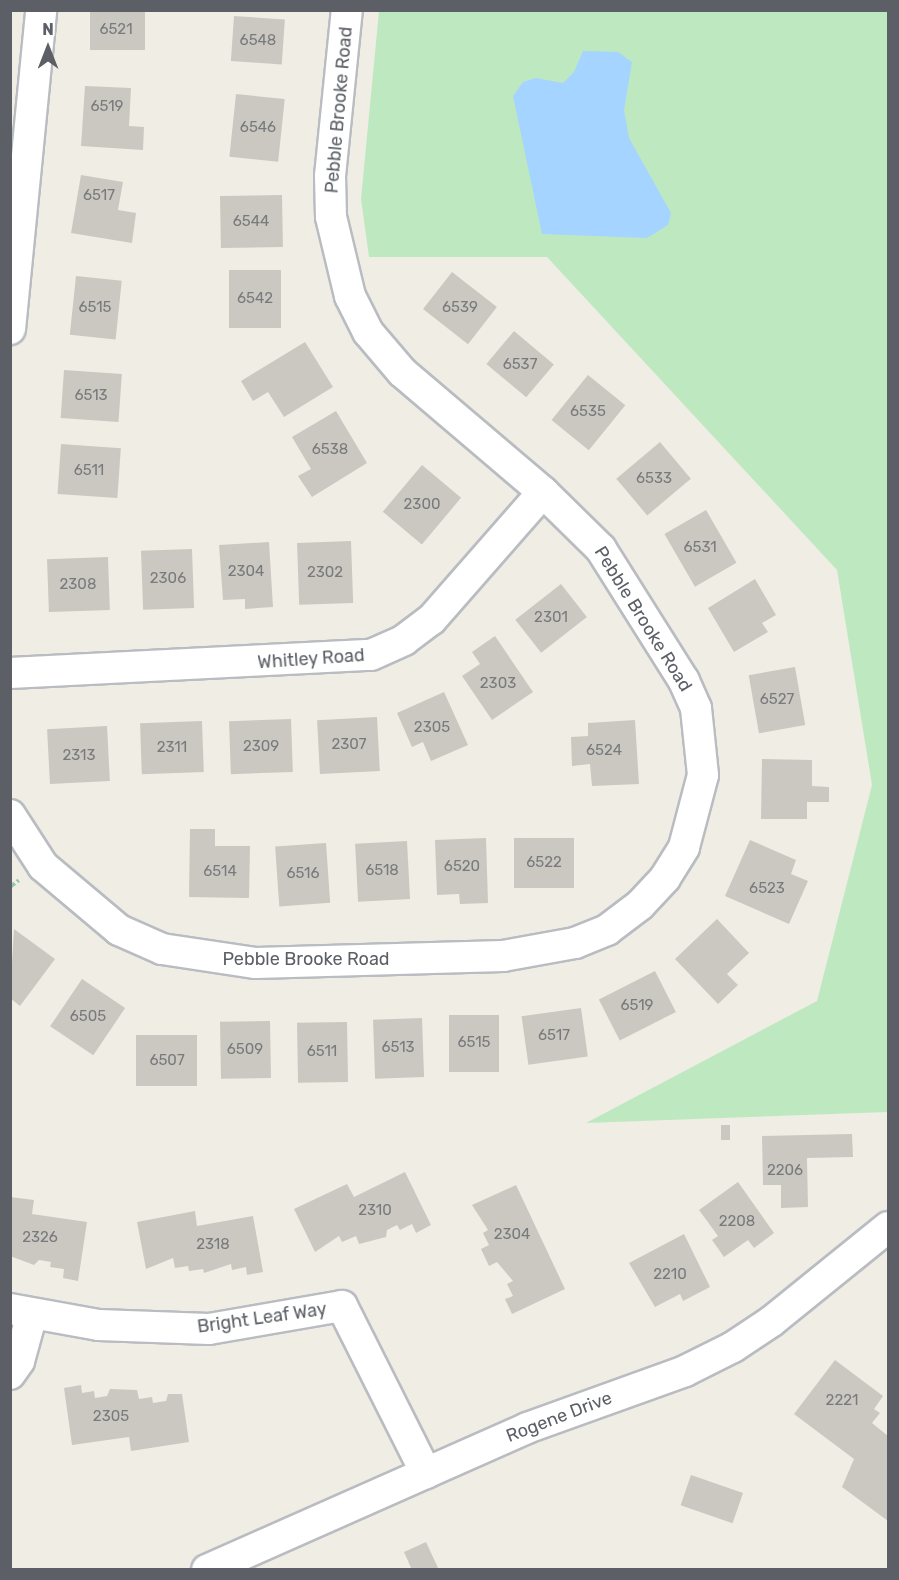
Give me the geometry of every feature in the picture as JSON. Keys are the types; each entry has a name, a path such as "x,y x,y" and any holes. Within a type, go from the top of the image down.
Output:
{"street":[{"path":"10,329 40,10"},
{"name":"Pebble Brooke Road","path":"10,815 44,866 119,930 162,949 202,959 256,963 503,956 575,943 607,930 640,905 665,878 684,847 704,775 702,740 684,681 601,549 543,492 402,372 368,332 350,296 331,217 330,176 347,10"},
{"name":"Whitley Road","path":"10,673 371,655 404,640 431,620 543,492"},
{"name":"Rogene Drive","path":"207,1569 527,1428 685,1371 733,1347 772,1322 888,1227"},
{"name":"Bright Leaf Way","path":"10,1374 19,1361 21,1312 99,1325 209,1329 342,1306 426,1473"}],"green space":[{"path":"379,11 888,11 888,1112 586,1123 817,1001 872,785 837,570 547,257 369,257 361,199"}],"water":[{"path":"583,51 618,52 632,62 624,110 629,138 671,213 668,225 647,238 542,234 513,96 523,82 536,78 563,83 574,72"}],"building":[{"path":"90,10 145,10 145,50 90,50"},
{"path":"234,16 285,20 282,64 231,61"},
{"path":"85,86 131,88 129,126 144,127 143,150 81,146"},
{"path":"236,94 285,99 278,162 229,157"},
{"path":"81,175 123,182 118,210 136,213 132,243 71,233"},
{"path":"282,195 283,247 221,248 220,196"},
{"path":"229,270 281,270 281,328 229,328"},
{"path":"452,272 497,307 468,344 423,309"},
{"path":"76,276 122,281 116,339 70,335"},
{"path":"514,331 554,364 526,397 486,364"},
{"path":"305,342 333,387 284,417 268,392 253,401 241,381"},
{"path":"64,370 122,374 119,422 61,418"},
{"path":"588,375 625,405 589,450 551,420"},
{"path":"336,411 367,463 312,497 298,476 311,469 292,437"},
{"path":"660,442 691,479 647,515 616,479"},
{"path":"61,444 121,448 117,498 58,494"},
{"path":"422,465 461,498 422,545 383,512"},
{"path":"706,510 736,563 695,587 664,534"},
{"path":"351,541 353,603 299,605 297,543"},
{"path":"269,542 273,607 245,609 245,599 223,600 219,545"},
{"path":"192,549 194,608 143,610 141,551"},
{"path":"108,557 110,610 49,612 47,559"},
{"path":"755,579 776,615 762,623 768,632 734,652 708,608"},
{"path":"561,584 587,617 541,653 515,620"},
{"path":"495,636 533,692 492,720 462,676 480,664 472,652"},
{"path":"795,667 805,725 759,733 749,675"},
{"path":"444,692 468,745 431,761 423,742 412,747 397,713"},
{"path":"377,717 380,771 320,774 317,720"},
{"path":"291,719 293,772 231,774 229,721"},
{"path":"635,720 639,784 592,786 590,764 572,766 571,737 588,736 588,723"},
{"path":"202,721 204,772 142,774 140,723"},
{"path":"107,726 110,781 50,784 47,729"},
{"path":"762,759 812,760 812,786 829,787 829,802 807,802 807,819 761,819"},
{"path":"190,829 215,829 215,846 250,846 249,898 189,897"},
{"path":"486,838 488,903 460,904 459,894 437,895 435,840"},
{"path":"514,838 574,838 574,888 514,888"},
{"path":"750,840 796,860 791,874 808,881 789,924 725,896"},
{"path":"407,841 410,899 358,902 355,844"},
{"path":"326,843 330,903 279,906 275,847"},
{"path":"717,919 749,953 727,974 738,985 718,1004 675,959"},
{"path":"14,929 55,959 20,1006 10,998"},
{"path":"655,971 676,1012 620,1041 599,1000"},
{"path":"82,979 125,1008 93,1055 50,1026"},
{"path":"581,1008 588,1057 528,1065 522,1016"},
{"path":"449,1015 499,1015 499,1072 449,1072"},
{"path":"422,1018 424,1077 375,1079 373,1020"},
{"path":"270,1021 271,1078 221,1079 220,1022"},
{"path":"347,1022 348,1082 298,1083 297,1023"},
{"path":"136,1035 197,1035 197,1086 136,1086"},
{"path":"721,1125 730,1125 730,1140 721,1140"},
{"path":"852,1134 853,1157 807,1158 808,1207 781,1208 781,1185 763,1185 762,1136"},
{"path":"405,1172 431,1225 416,1233 412,1224 400,1230 397,1225 387,1230 386,1237 359,1244 356,1236 342,1242 339,1236 315,1252 294,1209 347,1184 354,1197"},
{"path":"738,1182 774,1233 754,1248 748,1240 724,1257 712,1240 718,1236 699,1210"},
{"path":"516,1185 565,1289 512,1314 505,1299 513,1296 507,1284 513,1281 497,1262 489,1266 481,1249 489,1245 483,1233 488,1230 472,1205"},
{"path":"10,1197 34,1200 32,1214 87,1222 78,1281 63,1278 64,1269 50,1267 51,1262 39,1260 34,1265 10,1256"},
{"path":"195,1211 197,1226 253,1216 263,1272 247,1275 246,1267 232,1270 231,1264 204,1273 203,1269 189,1271 188,1266 175,1268 173,1258 146,1269 137,1222"},
{"path":"684,1234 710,1287 683,1301 680,1294 655,1307 629,1263"},
{"path":"835,1360 883,1396 874,1409 880,1413 872,1423 888,1436 888,1521 842,1487 854,1459 794,1414"},
{"path":"81,1385 82,1393 94,1391 95,1398 107,1396 110,1389 137,1390 139,1399 152,1397 153,1403 166,1401 168,1394 182,1394 189,1442 131,1451 129,1437 72,1445 64,1388"},
{"path":"691,1475 743,1493 733,1523 681,1505"},
{"path":"426,1542 439,1570 412,1570 404,1552"}]}
